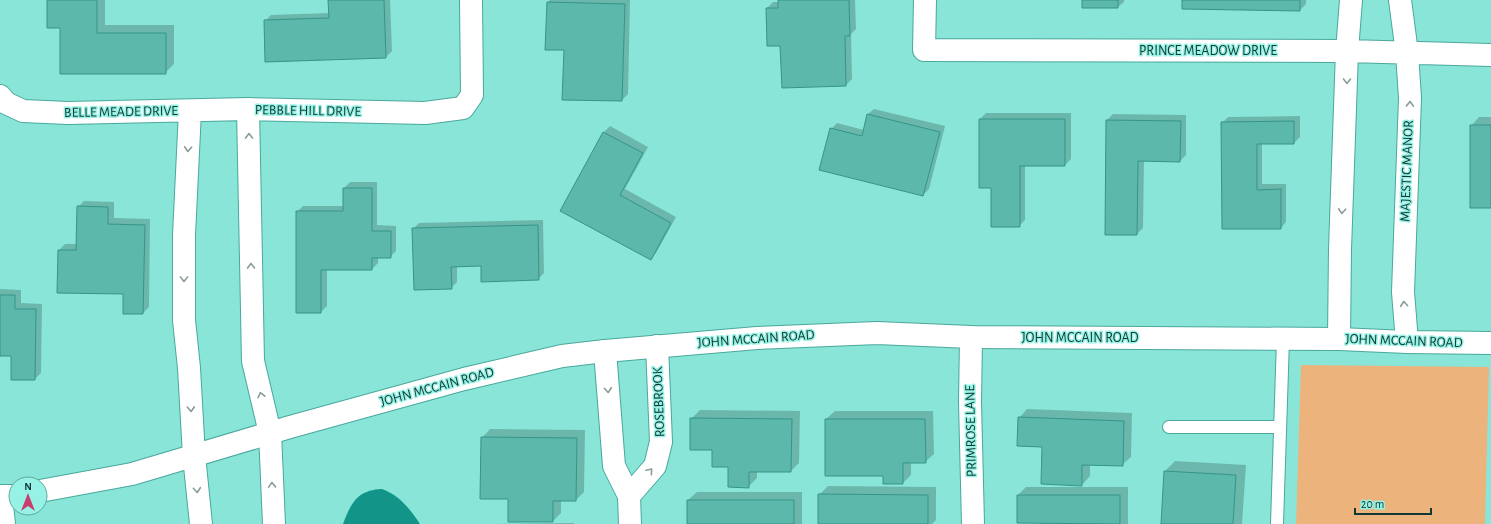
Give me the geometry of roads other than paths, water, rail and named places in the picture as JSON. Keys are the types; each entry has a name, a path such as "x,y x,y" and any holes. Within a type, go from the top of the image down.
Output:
{"street":[{"name":"PEBBLE HILL DRIVE","path":"274,524 270,433 253,361 248,109 425,114 463,108 472,95 471,0"},
{"name":"PRINCE MEADOW DRIVE","path":"925,0 924,50 1347,51 1491,55"},
{"path":"1339,339 1340,249 1347,51 1351,0"},
{"name":"MAJESTIC MANOR","path":"1400,0 1407,53 1410,98 1403,292 1407,342"},
{"name":"BELLE MEADE DRIVE","path":"0,96 6,103 23,111 68,114 248,109"},
{"path":"190,110 184,235 184,320 189,368 194,456 200,524"},
{"name":"JOHN MCCAIN ROAD","path":"48,490 132,474 270,433 464,380 562,356 605,351 757,338 876,333 971,337 1339,339 1407,342 1491,343"},
{"name":"PRIMROSE LANE","path":"971,337 970,402 973,524"},
{"name":"ROSEBROOK","path":"630,496 655,466 661,442 657,346"},
{"path":"605,351 614,466 630,496 630,524"},
{"path":"4,524 6,496"}],"lane":[{"path":"1277,524 1283,339"},
{"path":"1169,427 1280,427"}],"water":[{"path":"382,489 394,495 404,503 420,524 343,524 352,504 356,499 366,492"}]}
